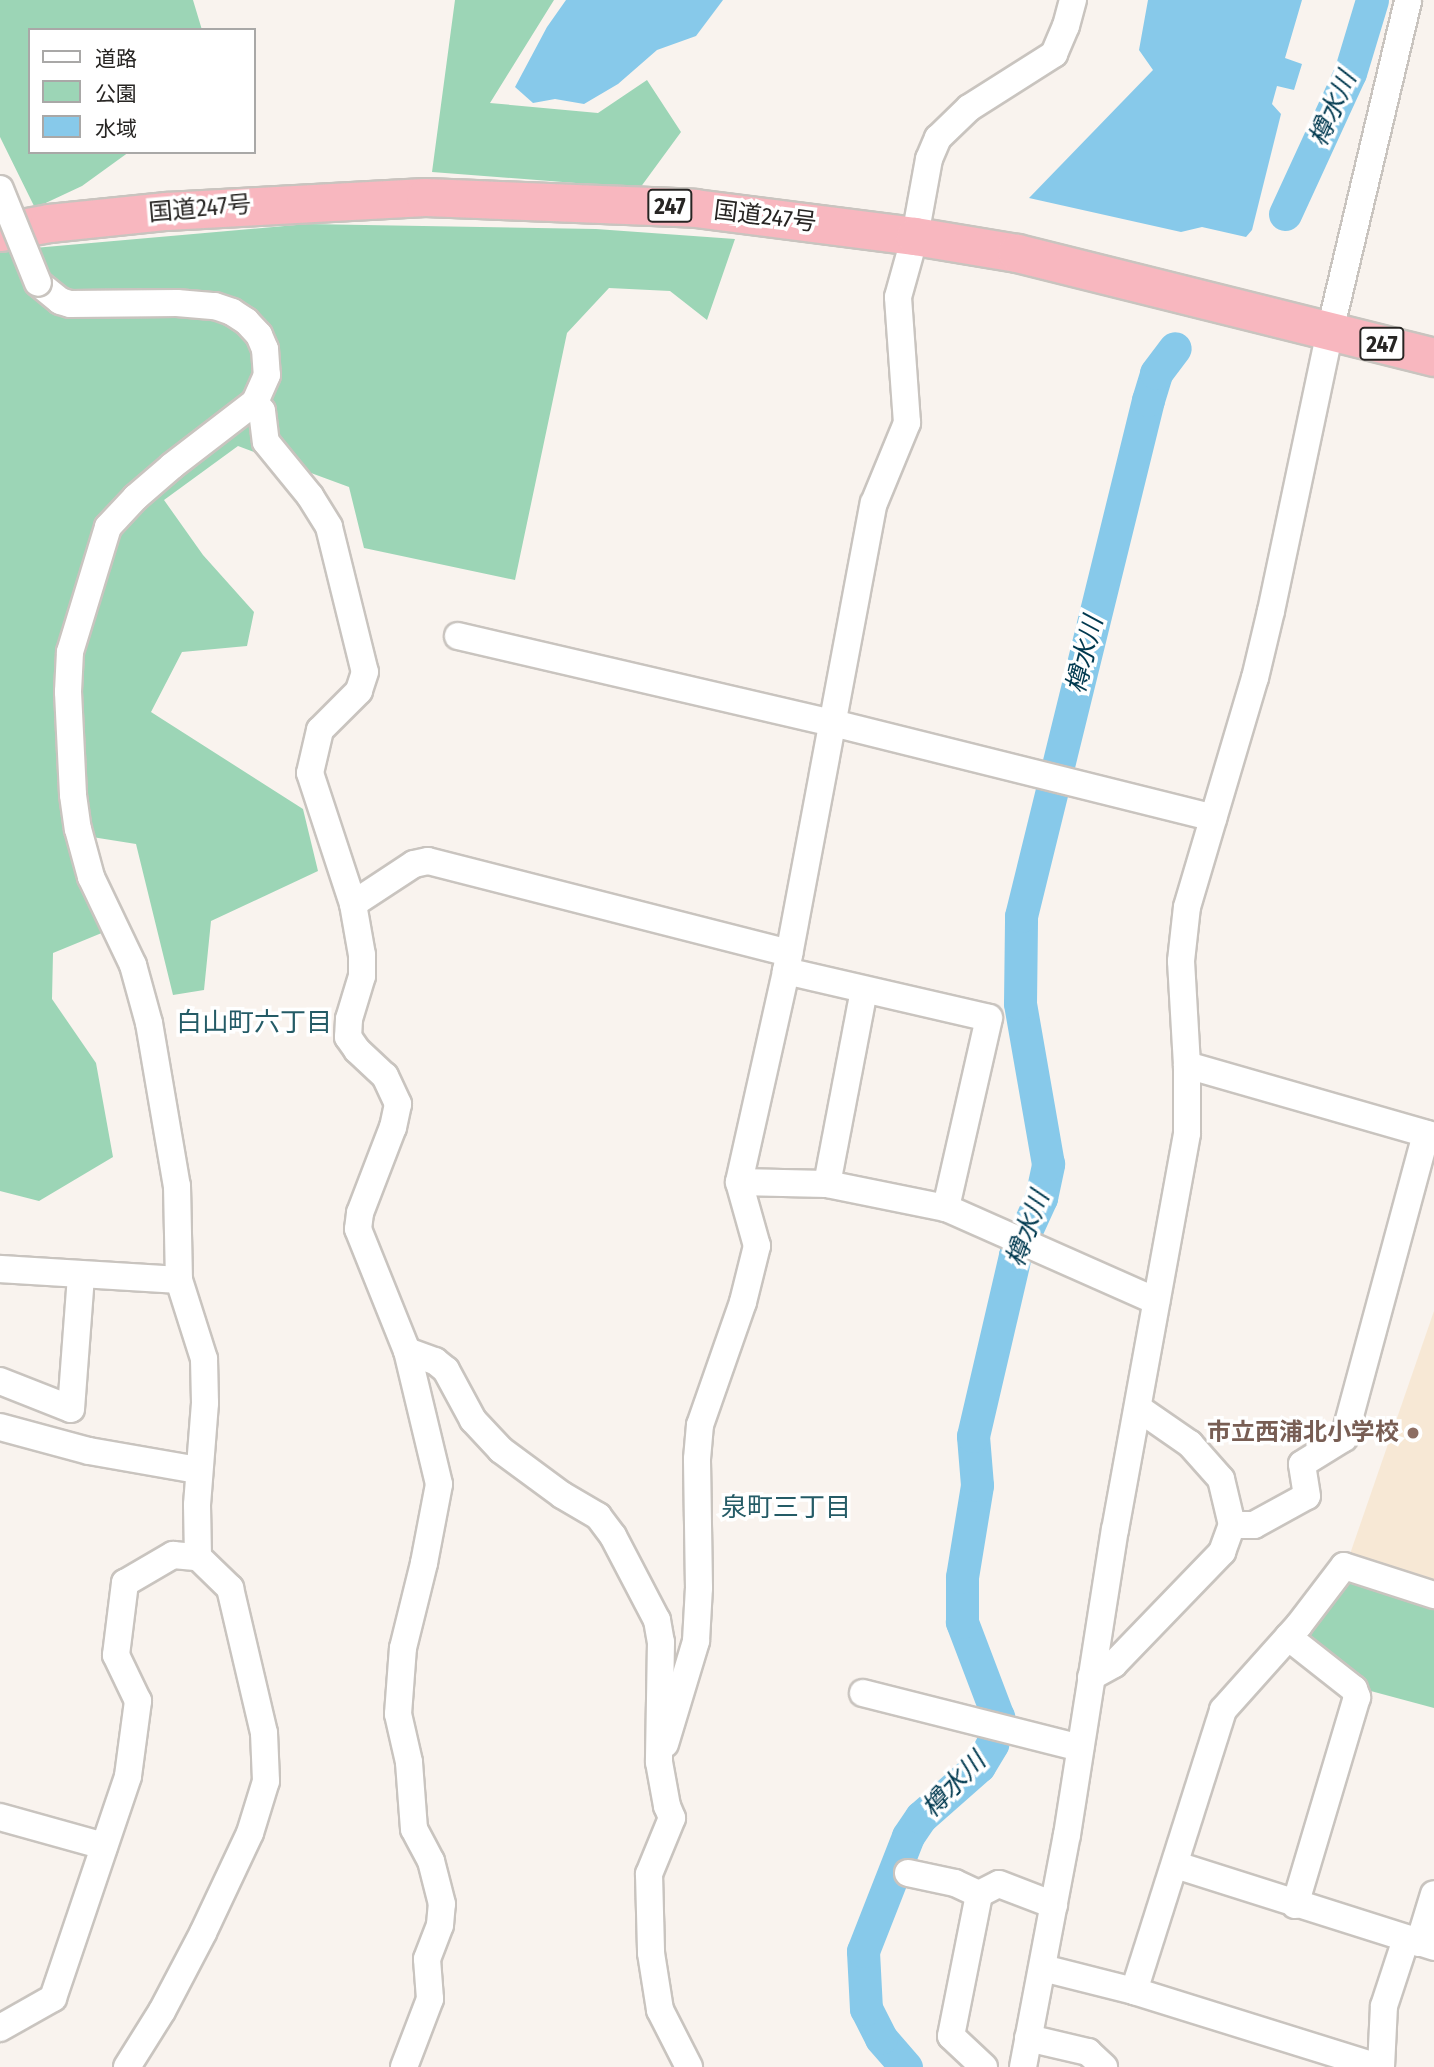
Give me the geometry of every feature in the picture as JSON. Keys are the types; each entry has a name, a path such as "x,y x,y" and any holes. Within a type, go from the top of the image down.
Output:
{"highway":[{"name":"国道247号","path":"0,232 49,223 166,211 425,197 695,208 915,236 1017,253 1434,357"}],"street":[{"path":"659,1762 696,1641 699,1588 697,1459 700,1425 743,1302 757,1246 739,1182 788,962 874,503 907,423 898,297 915,236 929,159 938,138 985,96 1054,54 1073,0"},
{"path":"1023,2067 1054,1905 1186,1133 1187,1065 1181,961 1187,907 1272,611 1330,331 1408,0"},
{"path":"0,189 38,283 60,301 70,304 177,303 232,312 259,335 265,349 267,375 255,402 163,474 108,527 70,652 70,744 78,829 91,877 133,965 149,1023 177,1186 179,1280 204,1359 205,1404 198,1470 198,1557"},
{"path":"255,402 262,411 266,442 310,496 329,527 365,671 359,691 320,730 310,773 353,904 362,954 362,976 349,1019 348,1037 356,1050 385,1076 398,1104 393,1127 360,1213 358,1229 408,1351 439,1484 424,1563 403,1648 398,1714 410,1762 414,1829 431,1861 442,1904 440,1925 426,1959 430,1999 404,2067"},
{"path":"458,636 833,723 1052,780 1213,818"},
{"path":"353,904 414,864 428,861 788,962 864,990 989,1018 946,1208"},
{"path":"827,1184 864,990"},
{"path":"1187,1065 1430,1135 1344,1438 1302,1464 1307,1496 1254,1525 1232,1525"},
{"path":"739,1182 827,1184 946,1208 1156,1301"},
{"path":"0,1269 179,1280"},
{"path":"0,1381 71,1409 81,1275"},
{"path":"408,1351 441,1364 483,1433 553,1488 598,1516 612,1536 657,1620 661,1642 659,1762 667,1807 672,1818 649,1874 651,1953 660,2010 689,2067"},
{"path":"1091,1677 1114,1664 1222,1552 1232,1525 1222,1479 1190,1444 1139,1408"},
{"path":"0,1427 89,1451 198,1470"},
{"path":"0,2028 53,1998 128,1776 138,1701 116,1655 125,1583 173,1555 198,1557 230,1588 264,1733 266,1781 250,1833 202,1933 162,2011 127,2067"},
{"path":"1134,1991 1223,1710 1288,1637 1343,1566 1434,1595"},
{"path":"1288,1637 1354,1689 1357,1697 1295,1905"},
{"path":"863,1693 1080,1748"},
{"path":"0,1817 104,1846"},
{"path":"1176,1865 1420,1943"},
{"path":"908,1873 955,1883 979,1894"},
{"path":"979,1894 999,1884 1054,1905"},
{"path":"979,1894 951,2036 984,2067"},
{"path":"1043,1968 1134,1991 1379,2067 1384,2006 1420,1943 1434,1894"},
{"path":"1028,2038 1088,2052 1104,2067"}],"shaded area":[{"name":"市立西浦北小学校","path":"1434,1311 1434,1579 1350,1554"}],"green space":[{"path":"0,0 193,0 201,28 28,28 28,154 126,154 82,186 35,208 0,137"},
{"path":"455,0 554,0 490,103 598,113 647,80 681,132 640,188 432,172"},
{"path":"307,224 596,229 735,239 707,320 670,291 609,288 567,333 515,580 364,548 349,487 238,446 164,500 203,555 254,612 247,646 182,652 151,712 303,809 318,871 211,921 204,990 173,995 136,844 92,837 109,930 53,953 52,999 96,1063 113,1157 39,1201 0,1191 0,251"},
{"path":"1352,1579 1434,1606 1434,1708 1367,1690 1303,1637 1342,1580"}],"water":[{"path":"566,0 723,0 696,36 657,50 618,84 584,104 555,99 533,103 515,87 547,27"},
{"path":"1148,0 1302,0 1285,58 1302,64 1294,90 1277,86 1272,104 1281,114 1252,230 1246,237 1202,227 1181,232 1029,198 1153,70 1139,50"}],"waterway":[{"name":"樽水川","path":"1285,214 1350,73 1372,0"},
{"name":"樽水川","path":"906,2067 881,2038 866,2009 863,1951 908,1836 921,1817 979,1766 992,1744 998,1717 962,1622 962,1577 977,1485 973,1436 1015,1255 1041,1198 1048,1164 1020,1003 1021,916 1148,400 1156,373 1175,348"}],"place":[{"name":"市立西浦北小学校","path":"1413,1433"}],"district":[{"name":"白山町六丁目","path":"254,1023"},
{"name":"泉町三丁目","path":"786,1508"}]}
